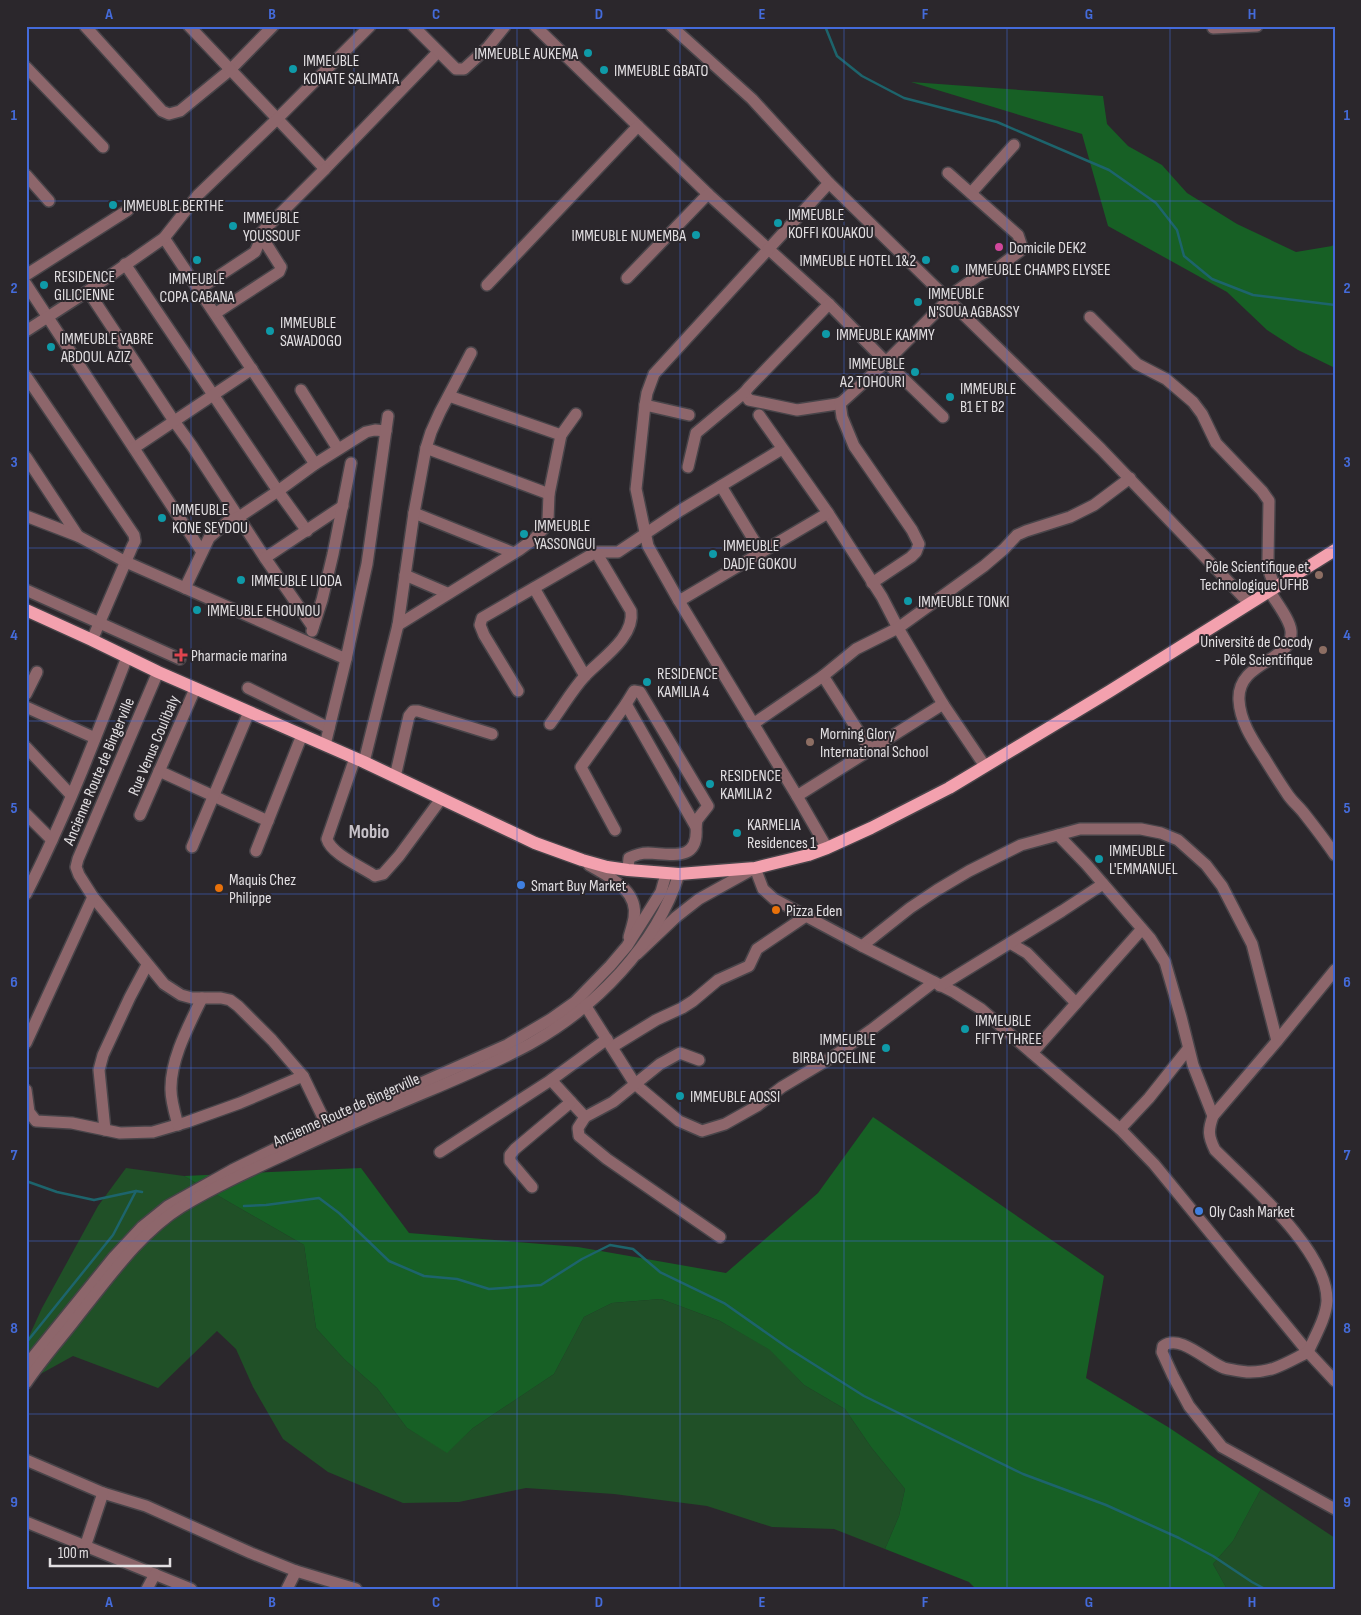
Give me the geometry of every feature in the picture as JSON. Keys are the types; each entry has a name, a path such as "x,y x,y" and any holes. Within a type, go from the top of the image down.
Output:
{"main road":[{"path":"26,610 195,689 359,760 536,843 582,860 628,870 673,874 755,868 808,855 915,806 1110,691 1335,550"}],"street":[{"path":"85,26 165,114 180,111 230,70 273,26"},
{"path":"189,26 325,169"},
{"path":"26,331 164,238 198,195 278,119 370,26"},
{"path":"413,26 456,69 464,69 488,47 505,26"},
{"path":"535,26 708,194 829,304 943,417"},
{"path":"671,26 752,99 829,183 1130,478 1249,603"},
{"path":"1212,28 1256,26"},
{"path":"216,314 276,275 280,270 279,264 260,234 262,231 438,52"},
{"path":"26,67 103,147"},
{"path":"487,285 638,126"},
{"path":"971,193 1014,145"},
{"path":"744,393 749,400 797,410 840,403 847,399 886,362 947,299 978,276 1000,266 1020,251 1021,244 1018,235 948,173"},
{"path":"26,175 50,200"},
{"path":"826,848 648,546 636,489 645,405 651,381 658,368 829,183"},
{"path":"627,278 708,194"},
{"path":"26,275 128,210"},
{"path":"199,289 255,252 262,237"},
{"path":"164,238 315,464"},
{"path":"125,264 307,531"},
{"path":"26,284 202,552"},
{"path":"88,291 313,627"},
{"path":"688,467 696,433 744,393 829,304"},
{"path":"1090,317 1137,364 1166,379 1193,402 1202,414 1216,443 1262,491 1269,501 1268,560 1272,589 1291,631 1284,649 1253,670 1246,678 1239,694 1241,713 1248,732 1289,796 1335,855"},
{"path":"441,799 384,874 375,876 338,853 329,845 327,839 359,760 398,625 414,513 426,448 431,432 471,353"},
{"path":"134,448 252,369"},
{"path":"26,376 134,535 135,541 92,640"},
{"path":"301,390 338,449"},
{"path":"449,396 561,435"},
{"path":"840,403 842,417 854,446 920,544 911,557 872,583"},
{"path":"645,405 689,416"},
{"path":"398,625 447,593 525,547 545,527 549,512 549,494 561,435 576,414"},
{"path":"759,415 828,512 882,597 943,704 985,766"},
{"path":"325,745 367,564 388,416"},
{"path":"185,588 209,538 227,522 239,517 315,464 366,432 386,430"},
{"path":"426,448 549,494"},
{"path":"518,691 484,635 480,625 482,618 596,552 618,552 645,533 782,449"},
{"path":"26,457 78,536"},
{"path":"308,642 322,600 351,463"},
{"path":"753,724 823,676 856,650 898,628 984,566 1017,535 1070,518 1094,504 1130,478"},
{"path":"720,486 761,552"},
{"path":"265,558 343,506"},
{"path":"679,600 828,512"},
{"path":"414,513 514,553"},
{"path":"26,516 78,536 126,562 346,659"},
{"path":"550,724 585,676 607,656 626,632 632,620 631,611 596,552"},
{"path":"405,575 447,593"},
{"path":"534,588 585,676"},
{"path":"26,590 180,659"},
{"path":"26,894 29,879 52,840 71,796 126,657"},
{"path":"26,694 37,672"},
{"name":"Ancienne Route de Bingerville","path":"158,672 76,867 93,897 164,984 181,995 192,998 221,998 230,1000 272,1040 303,1076 328,1129"},
{"path":"823,676 872,751"},
{"path":"248,688 329,728"},
{"name":"Rue Venus Coulibaly","path":"140,815 195,689"},
{"path":"615,830 581,767 634,691 640,692 708,806 697,820 697,838 691,849 684,854 641,854 629,858 628,870"},
{"path":"626,704 696,827"},
{"path":"797,796 872,751 943,704"},
{"path":"26,707 95,738"},
{"path":"395,777 409,716 413,711 492,734"},
{"path":"192,847 249,712"},
{"path":"256,851 302,735"},
{"path":"26,747 71,796"},
{"path":"159,771 268,821"},
{"path":"26,814 52,840"},
{"path":"862,946 917,904 969,871 1021,845 1080,829 1141,829 1162,833 1178,840 1206,865 1222,886 1252,944 1277,1041"},
{"path":"1058,835 1086,864 1150,938 1165,962 1181,1017 1188,1050 1213,1116"},
{"path":"582,860 613,879 629,894 634,904 635,917 627,946"},
{"path":"636,954 676,916 699,899 755,868 763,889 774,899 963,997 1032,1053 1120,1129 1154,1164 1308,1352 1335,1381"},
{"name":"Ancienne Route de Bingerville","path":"26,1383 121,1262 148,1234 179,1208 328,1129 529,1034 575,1002 610,966 627,946 673,874"},
{"name":"Ancienne Route de Bingerville","path":"26,1369 33,1357 114,1257 142,1227 168,1206 232,1170 508,1055 556,1028 585,1006 636,954 673,892 673,874"},
{"path":"585,1006 635,1084 679,1120 702,1131 725,1124 758,1106 782,1087 834,1056 914,998 1010,943 1103,884"},
{"path":"26,1043 93,897"},
{"path":"440,1152 610,1043 682,1008 718,980 749,966 757,949 806,916"},
{"path":"1032,1053 1142,929"},
{"path":"1010,943 1027,953 1076,1003"},
{"path":"105,1130 99,1070 103,1055 147,965"},
{"path":"1335,970 1213,1116 1209,1127 1209,1138 1215,1150 1287,1222 1318,1266 1326,1287 1327,1304 1324,1316 1308,1352 1269,1371 1247,1372 1223,1368 1178,1342 1167,1342 1163,1346 1162,1352 1172,1376 1189,1406 1222,1447 1335,1509"},
{"path":"178,1125 171,1091 172,1073 178,1053 202,998"},
{"path":"1120,1129 1188,1050"},
{"path":"699,1060 680,1053 660,1064 613,1102 585,1117 578,1128 579,1136 607,1159 720,1238"},
{"path":"26,1090 29,1112 36,1121 72,1123 120,1133 153,1132 240,1103 303,1076"},
{"path":"551,1080 585,1117"},
{"path":"532,1187 510,1161 510,1155 571,1102"},
{"path":"26,1460 103,1493 146,1506 296,1571 356,1589"},
{"path":"85,1547 103,1493"},
{"path":"26,1522 191,1589"},
{"path":"287,1589 296,1571"},
{"path":"147,1589 155,1574"}],"green space":[{"path":"911,82 1103,96 1107,124 1128,146 1162,165 1187,193 1237,224 1296,252 1332,246 1335,243 1335,368 1298,350 1267,330 1227,292 1108,226 1082,134"},
{"path":"873,1117 1104,1276 1086,1378 1168,1427 1261,1489 1233,1541 1213,1564 1227,1589 976,1589 969,1582 885,1549 899,1516 905,1489 871,1447 845,1409 804,1385 770,1350 720,1321 661,1299 612,1303 584,1317 554,1374 473,1428 447,1453 407,1428 377,1388 344,1359 316,1328 304,1245 184,1176 361,1168 409,1233 578,1247 726,1273 818,1193"},
{"path":"126,1168 184,1176 304,1245 316,1328 344,1359 377,1388 407,1428 447,1452 473,1428 554,1374 584,1317 612,1303 661,1299 720,1321 771,1350 804,1385 845,1409 871,1447 905,1489 899,1516 885,1549 834,1529 772,1527 707,1506 614,1494 526,1488 459,1502 403,1503 328,1472 283,1439 253,1387 236,1349 217,1331 158,1388 73,1356 26,1382 26,1343 42,1308 98,1206"},
{"path":"1261,1489 1335,1538 1335,1589 1227,1589 1213,1564 1233,1541"}],"waterway":[{"path":"825,26 837,56 862,76 904,98 997,122 1109,170 1156,203 1177,230 1184,256 1212,279 1253,295 1335,305"},
{"path":"26,1181 57,1192 94,1200 136,1191"},
{"path":"26,1343 113,1235 136,1191 142,1192"},
{"path":"244,1206 319,1198 339,1213 389,1261 424,1276 457,1279 489,1289 541,1285 582,1259 610,1245 633,1249 660,1272 724,1303 788,1348 864,1396 1023,1474 1106,1505 1179,1538 1213,1556 1265,1589"}],"place":[{"name":"IMMEUBLE AUKEMA","path":"588,53"},
{"name":"IMMEUBLE KONATE SALIMATA","path":"293,69"},
{"name":"IMMEUBLE GBATO","path":"604,70"},
{"name":"IMMEUBLE BERTHE","path":"113,205"},
{"name":"IMMEUBLE KOFFI KOUAKOU","path":"778,223"},
{"name":"IMMEUBLE YOUSSOUF","path":"233,226"},
{"name":"IMMEUBLE NUMEMBA","path":"696,235"},
{"name":"Domicile DEK2","path":"999,247"},
{"name":"IMMEUBLE COPA CABANA","path":"197,260"},
{"name":"IMMEUBLE HOTEL 1&2","path":"926,260"},
{"name":"IMMEUBLE CHAMPS ELYSEE","path":"955,269"},
{"name":"RESIDENCE GILICIENNE","path":"44,285"},
{"name":"IMMEUBLE N'SOUA AGBASSY","path":"918,302"},
{"name":"IMMEUBLE SAWADOGO","path":"270,331"},
{"name":"IMMEUBLE KAMMY","path":"826,334"},
{"name":"IMMEUBLE YABRE ABDOUL AZIZ","path":"51,347"},
{"name":"IMMEUBLE A2 TOHOURI","path":"915,372"},
{"name":"IMMEUBLE B1 ET B2","path":"950,397"},
{"name":"IMMEUBLE KONE SEYDOU","path":"162,518"},
{"name":"IMMEUBLE YASSONGUI","path":"524,534"},
{"name":"IMMEUBLE DADJE GOKOU","path":"713,554"},
{"name":"Pôle Scientifique et Technologique UFHB","path":"1319,575"},
{"name":"IMMEUBLE LIODA","path":"241,580"},
{"name":"IMMEUBLE TONKI","path":"908,601"},
{"name":"IMMEUBLE EHOUNOU","path":"197,610"},
{"name":"Université de Cocody - Pôle Scientifique","path":"1323,650"},
{"name":"Pharmacie marina","path":"181,655"},
{"name":"RESIDENCE KAMILIA 4","path":"647,682"},
{"name":"Morning Glory International School","path":"810,742"},
{"name":"RESIDENCE KAMILIA 2","path":"710,784"},
{"name":"KARMELIA Residences 1","path":"737,833"},
{"name":"IMMEUBLE L'EMMANUEL","path":"1099,859"},
{"name":"Smart Buy Market","path":"521,885"},
{"name":"Maquis Chez Philippe","path":"219,888"},
{"name":"Pizza Eden","path":"776,910"},
{"name":"IMMEUBLE FIFTY THREE","path":"965,1029"},
{"name":"IMMEUBLE BIRBA JOCELINE","path":"886,1048"},
{"name":"IMMEUBLE AOSSI","path":"680,1096"},
{"name":"Oly Cash Market","path":"1199,1211"}],"district":[{"name":"Mobio","path":"369,831"}]}
